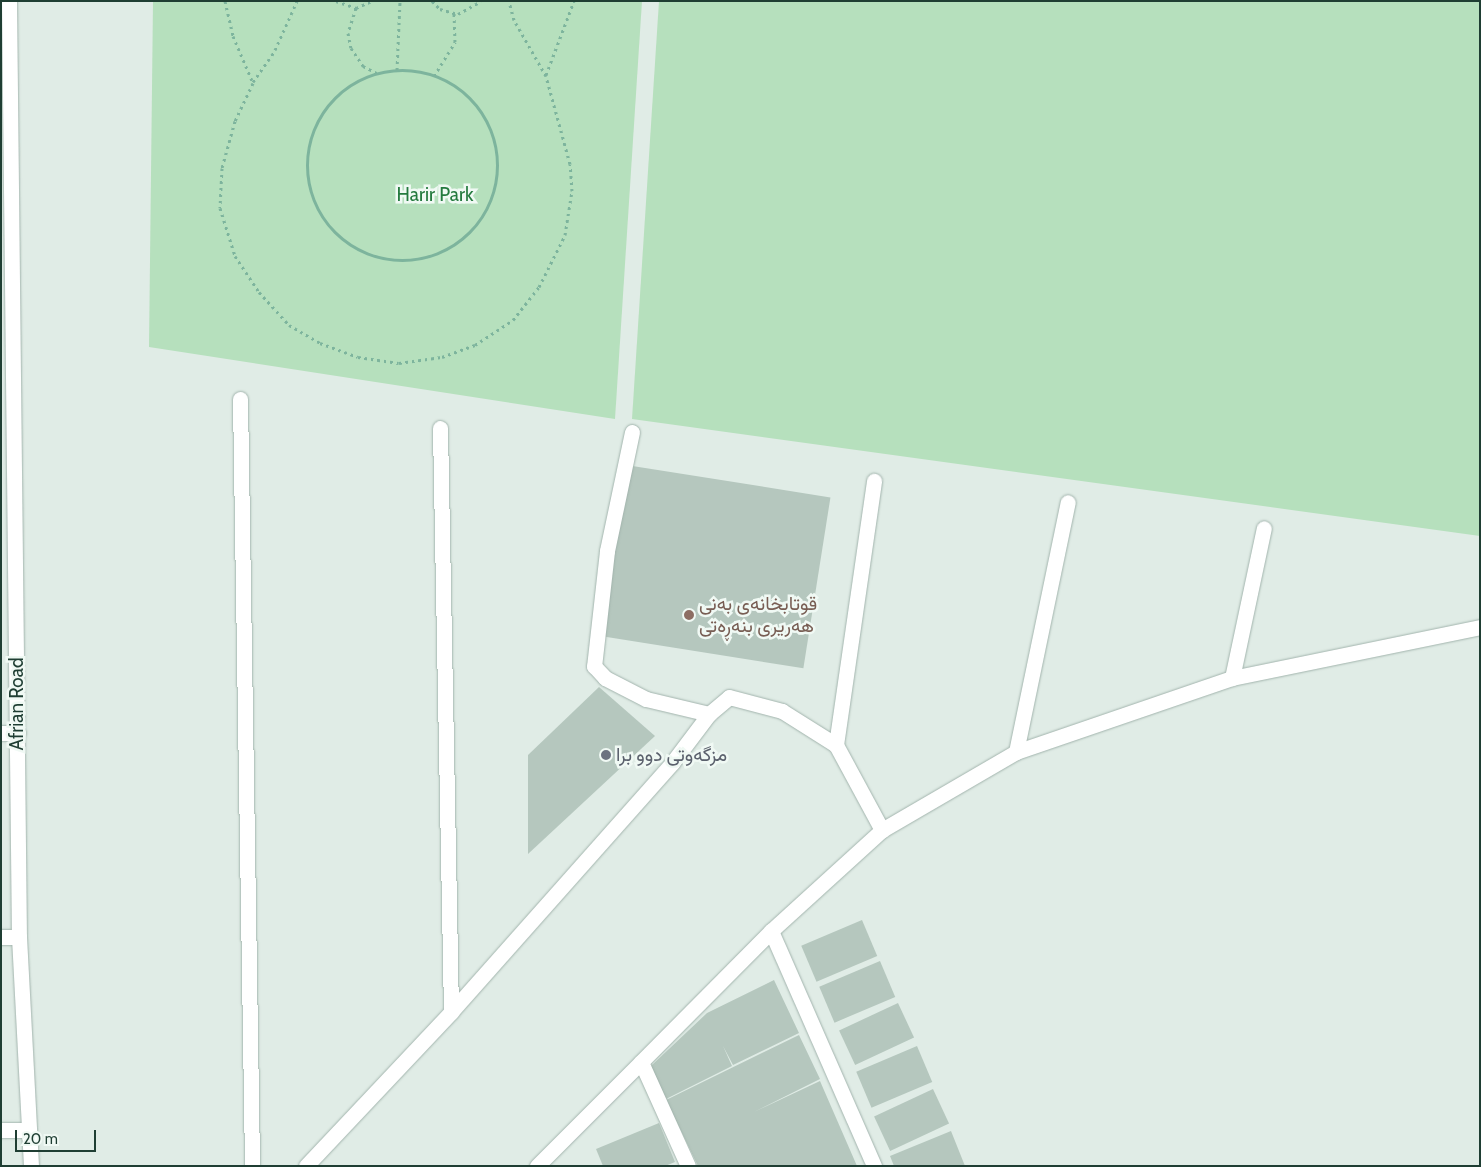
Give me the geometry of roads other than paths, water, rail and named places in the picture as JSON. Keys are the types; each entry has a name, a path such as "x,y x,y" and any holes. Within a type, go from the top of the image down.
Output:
{"street":[{"name":"Afrian Road","path":"9,1 9,540 18,733 19,937 31,1166"},
{"path":"240,399 252,1166"},
{"path":"440,428 451,1012"},
{"path":"632,432 607,551 594,666 605,678 646,698 709,714"},
{"path":"836,745 874,481"},
{"path":"1016,752 1068,502"},
{"path":"1232,678 1264,528"},
{"path":"537,1166 771,931 882,830 1016,752 1232,678 1480,627"},
{"path":"306,1166 451,1012 672,763 709,714 729,698 782,711 836,745 882,830"},
{"path":"1,733 18,733"},
{"path":"771,931 874,1166"},
{"path":"1,937 19,937"},
{"path":"640,1062 688,1166"},
{"path":"1,1130 30,1130"}],"place":[{"name":"قوتابخانەی بەنی هەریری بنەڕەتی","path":"689,615"},
{"name":"مزگەوتی دوو برا","path":"606,755"}],"park label":[{"name":"Harir Park","path":"435,195"}]}
